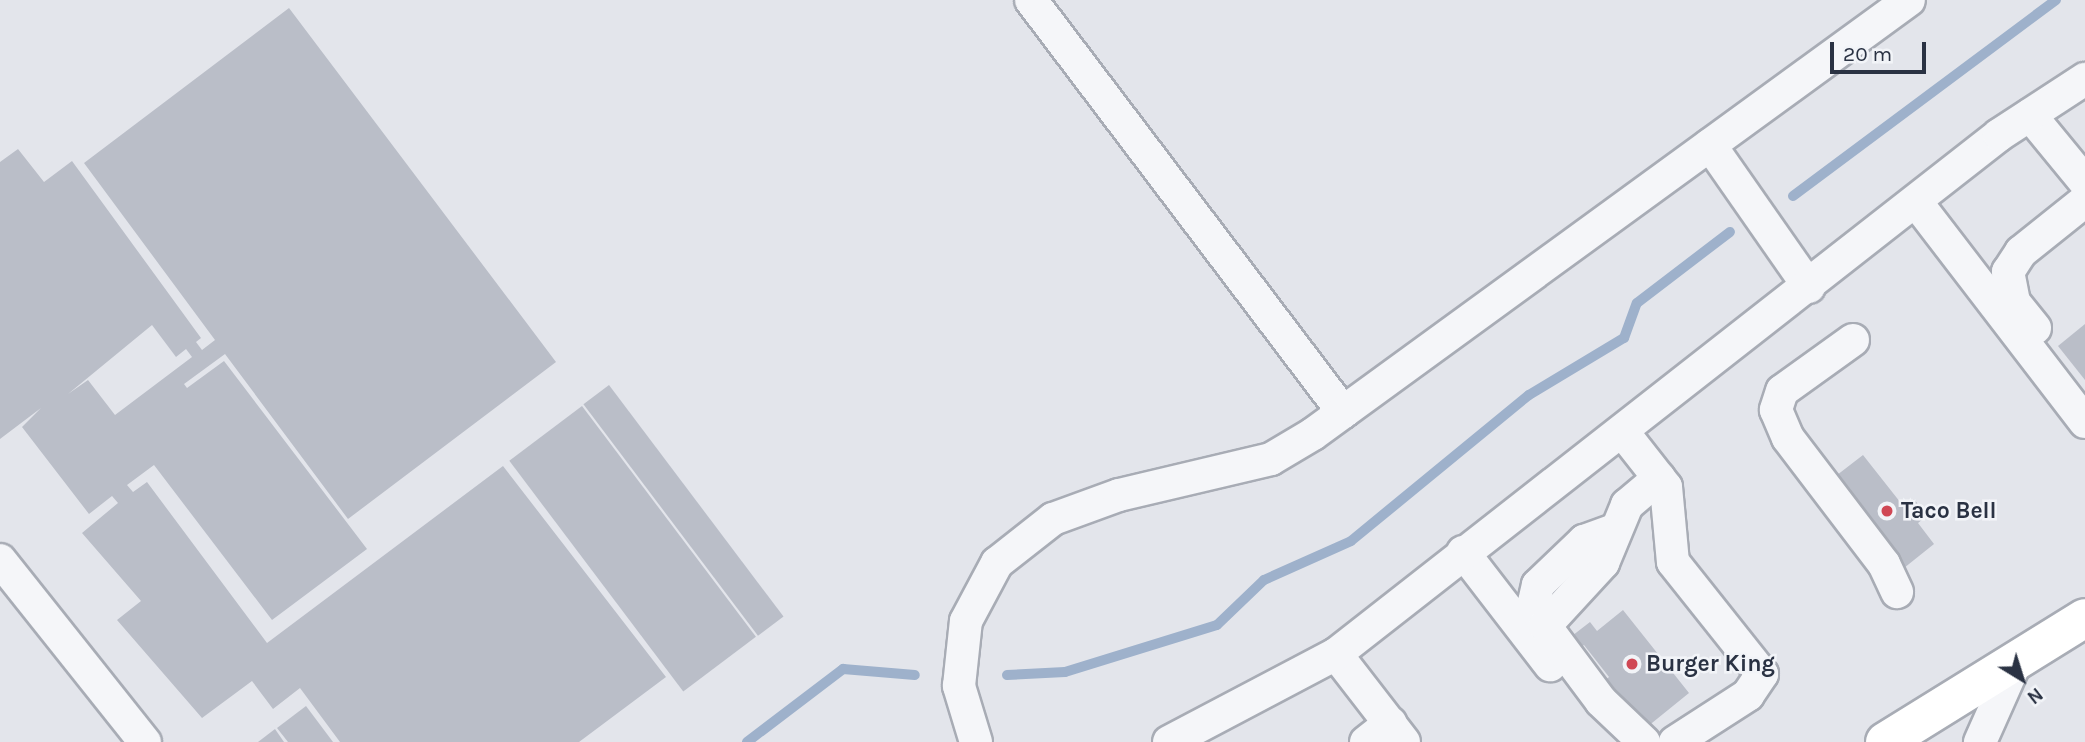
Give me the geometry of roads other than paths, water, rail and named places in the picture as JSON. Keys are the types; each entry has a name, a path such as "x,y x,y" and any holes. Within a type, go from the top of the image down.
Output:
{"main road":[{"path":"1885,742 2085,618"}],"lane":[{"path":"1031,0 1343,412"},
{"path":"976,742 958,686 966,621 997,563 1054,519 1119,495 1271,459 1343,412 1909,0"},
{"path":"1169,742 1336,654 1463,552 2030,116 2085,79"},
{"path":"2030,116 2085,182"},
{"path":"1710,145 1809,287"},
{"path":"2085,201 2021,252 2008,286 2085,388"},
{"path":"1917,203 2085,422"},
{"path":"1853,340 1782,391 1776,410 1787,438 1884,564 1897,592"},
{"path":"1622,431 1659,478 1672,512 1673,562 1762,674 1748,695 1675,742"},
{"path":"1644,742 1601,701 1545,626 1603,563 1612,531 1627,505 1659,478"},
{"path":"1463,552 1609,742"},
{"path":"0,560 145,742"},
{"path":"1336,654 1387,736"},
{"path":"1980,742 2016,661"}],"waterway":[{"path":"1793,196 2056,0"},
{"path":"1007,675 1065,672 1217,625 1264,580 1351,541 1529,395 1624,338 1637,303 1730,232"},
{"path":"747,742 843,669 915,675"}],"place":[{"name":"Taco Bell","path":"1887,511"},
{"name":"Burger King","path":"1632,664"}]}
